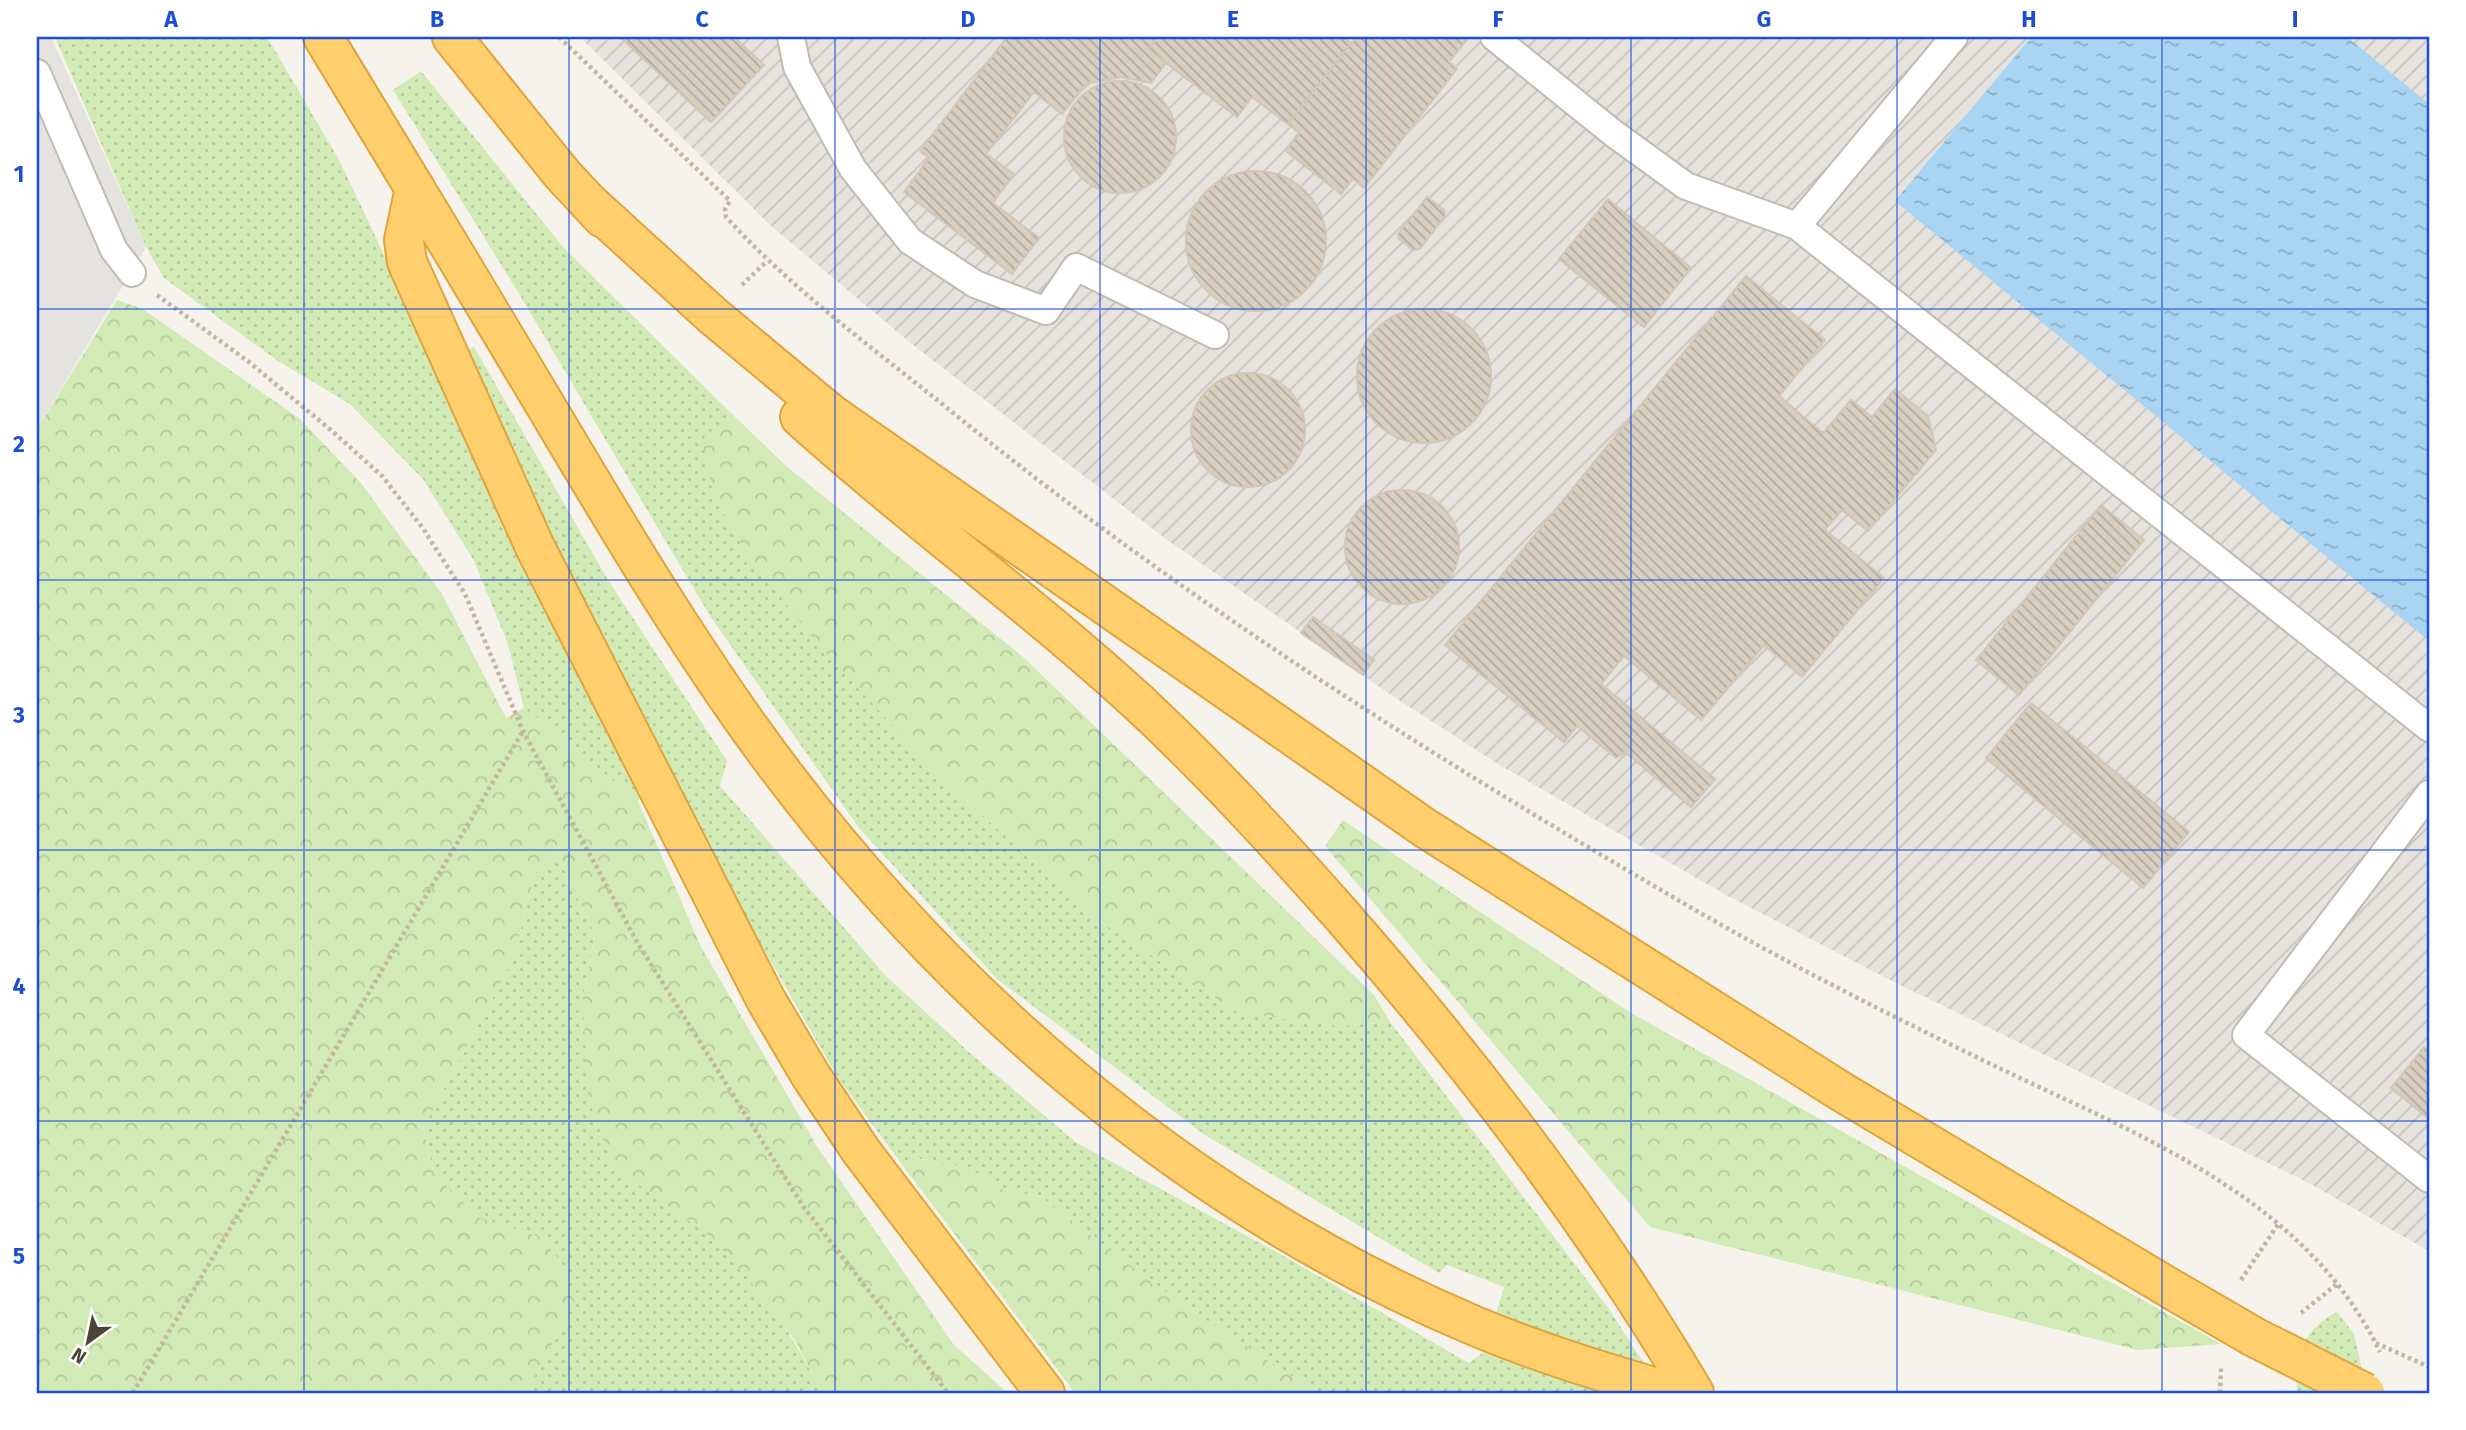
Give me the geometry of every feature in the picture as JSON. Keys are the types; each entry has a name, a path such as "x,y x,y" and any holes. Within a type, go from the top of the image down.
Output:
{"highway":[{"path":"323,37 670,612 751,731 801,795 942,959 1021,1035 1072,1079 1191,1170 1283,1229 1379,1282 1476,1327 1578,1364 1672,1393"},
{"path":"452,37 562,174 652,274 744,365 839,453 1139,702 1206,768 1301,869 1403,985 1499,1105 1589,1230 1694,1393"},
{"path":"415,188 404,240 412,274 536,547 727,927 811,1076 847,1129 1045,1393"},
{"path":"587,201 712,315 831,414 1425,828 1842,1092 2254,1338 2365,1393"}],"lane":[{"path":"791,37 797,67 853,169 909,241 975,284 1046,311 1076,267 1215,335"},
{"path":"1494,37 1613,133 1686,187 1797,226 2429,728"},
{"path":"1797,226 1954,37"},
{"path":"37,73 114,250 132,273"},
{"path":"2429,794 2246,1035 2429,1179"}],"path":[{"path":"559,37 730,201 724,209 726,217 767,261 998,450 1148,562 1440,759 1696,910 1840,988 1998,1068 2099,1113 2183,1158 2232,1189 2293,1236 2337,1284 2375,1343 2429,1367"},
{"path":"132,273 159,297 249,362 382,476 449,565 465,594 523,731 637,943 803,1206 948,1393"},
{"path":"132,1393 523,731"}],"shaded area":[{"path":"37,37 51,37 146,247 37,429"},
{"path":"580,37 2429,37 2429,1251 2305,1181 1896,983 1726,895 1503,767 1397,699 1166,539 913,345 772,227"}],"green space":[{"path":"55,37 267,37 338,158 643,796 638,801 524,708 508,644 473,559 423,479 350,404 278,361 164,278 146,247"},
{"path":"421,71 563,247 731,413 703,440 714,497 748,556 936,773 1097,919 1237,1012 1339,1026 1390,1022 1609,1309 1663,1393 1318,1393 1180,1303 1041,1197 1001,1189 965,1166 942,1165 911,1156 903,1166 838,1078 720,873 527,493 463,353 474,347 608,580 727,761 720,786 886,976 970,1053 1077,1143 1280,1254 1469,1363 1484,1352 1504,1287 1447,1265 1439,1273 1205,1135 997,979 859,828 710,616 518,292 393,90"},
{"path":"117,300 143,309 300,419 361,483 442,594 506,718 524,708 638,801 701,947 818,1148 954,1345 1008,1393 822,1393 796,1342 746,1276 712,1238 613,1166 588,1099 583,998 595,934 556,853 535,873 513,960 423,1128 434,1174 480,1218 540,1237 561,1262 575,1303 525,1393 37,1393 37,429"},
{"path":"731,413 786,466 1022,656 1374,995 1390,1022 1339,1026 1237,1012 1097,919 936,773 823,650 748,556 714,497 702,440"},
{"path":"1343,820 1631,1013 2221,1344 2138,1350 1650,1227 1325,846"},
{"path":"556,853 595,934 583,998 613,1166 690,1219 730,1256 774,1312 822,1393 525,1393 575,1303 561,1262 540,1237 480,1218 434,1174 423,1128 513,960 535,873"},
{"path":"910,1156 942,1165 965,1166 1001,1189 1041,1197 1180,1303 1318,1393 1075,1393 903,1166"},
{"path":"2337,1312 2354,1334 2367,1393 2297,1393 2298,1367 2303,1345 2315,1327"}],"water":[{"path":"2031,37 2347,37 2429,104 2429,641 1895,201"}],"building":[{"path":"620,37 734,37 764,65 711,122"},
{"path":"1007,37 1158,37 1148,49 1166,63 1151,83 1122,77 1087,83 1062,114 1034,92 986,154 1014,174 993,203 1039,238 1012,274 904,192 929,158 920,151"},
{"path":"1158,37 1343,37 1351,43 1288,124 1252,97 1237,117 1148,49"},
{"path":"1356,37 1469,37 1449,62 1457,69 1364,188 1353,179 1341,194 1285,150 1299,133 1288,124"},
{"path":"1120,81 1141,86 1159,98 1171,116 1176,137 1171,158 1159,176 1141,188 1120,193 1099,188 1081,176 1069,158 1064,137 1069,116 1081,98 1099,86"},
{"path":"1256,171 1283,176 1306,191 1321,214 1326,241 1321,268 1306,291 1283,306 1256,311 1229,306 1206,291 1191,268 1186,241 1191,214 1206,191 1229,176"},
{"path":"1427,197 1444,210 1445,216 1420,249 1413,250 1399,239 1398,234"},
{"path":"1608,199 1691,268 1644,327 1559,259"},
{"path":"1746,276 1825,340 1779,396 1823,433 1851,400 1872,417 1895,389 1928,416 1936,450 1868,531 1842,510 1825,530 1884,578 1802,677 1764,645 1701,720 1624,656 1601,684 1715,779 1691,807 1625,752 1616,758 1577,726 1564,742 1445,645"},
{"path":"1424,309 1449,315 1471,329 1485,351 1491,376 1485,401 1471,423 1449,437 1424,443 1399,437 1377,423 1363,401 1357,376 1363,351 1377,329 1399,315"},
{"path":"1248,373 1270,377 1280,382 1296,398 1301,408 1305,430 1301,452 1296,462 1280,478 1270,483 1248,487 1226,483 1216,478 1200,462 1195,452 1191,430 1195,408 1200,398 1216,382 1226,377"},
{"path":"1402,490 1424,494 1443,506 1455,525 1459,547 1455,569 1443,588 1424,600 1402,604 1380,600 1361,588 1349,569 1345,547 1349,525 1361,506 1380,494"},
{"path":"2101,505 2144,540 2019,695 1976,660"},
{"path":"1313,617 1374,660 1363,675 1301,633"},
{"path":"2031,703 2189,832 2143,888 1986,758"},
{"path":"2424,1047 2429,1052 2429,1119 2391,1088"}]}
